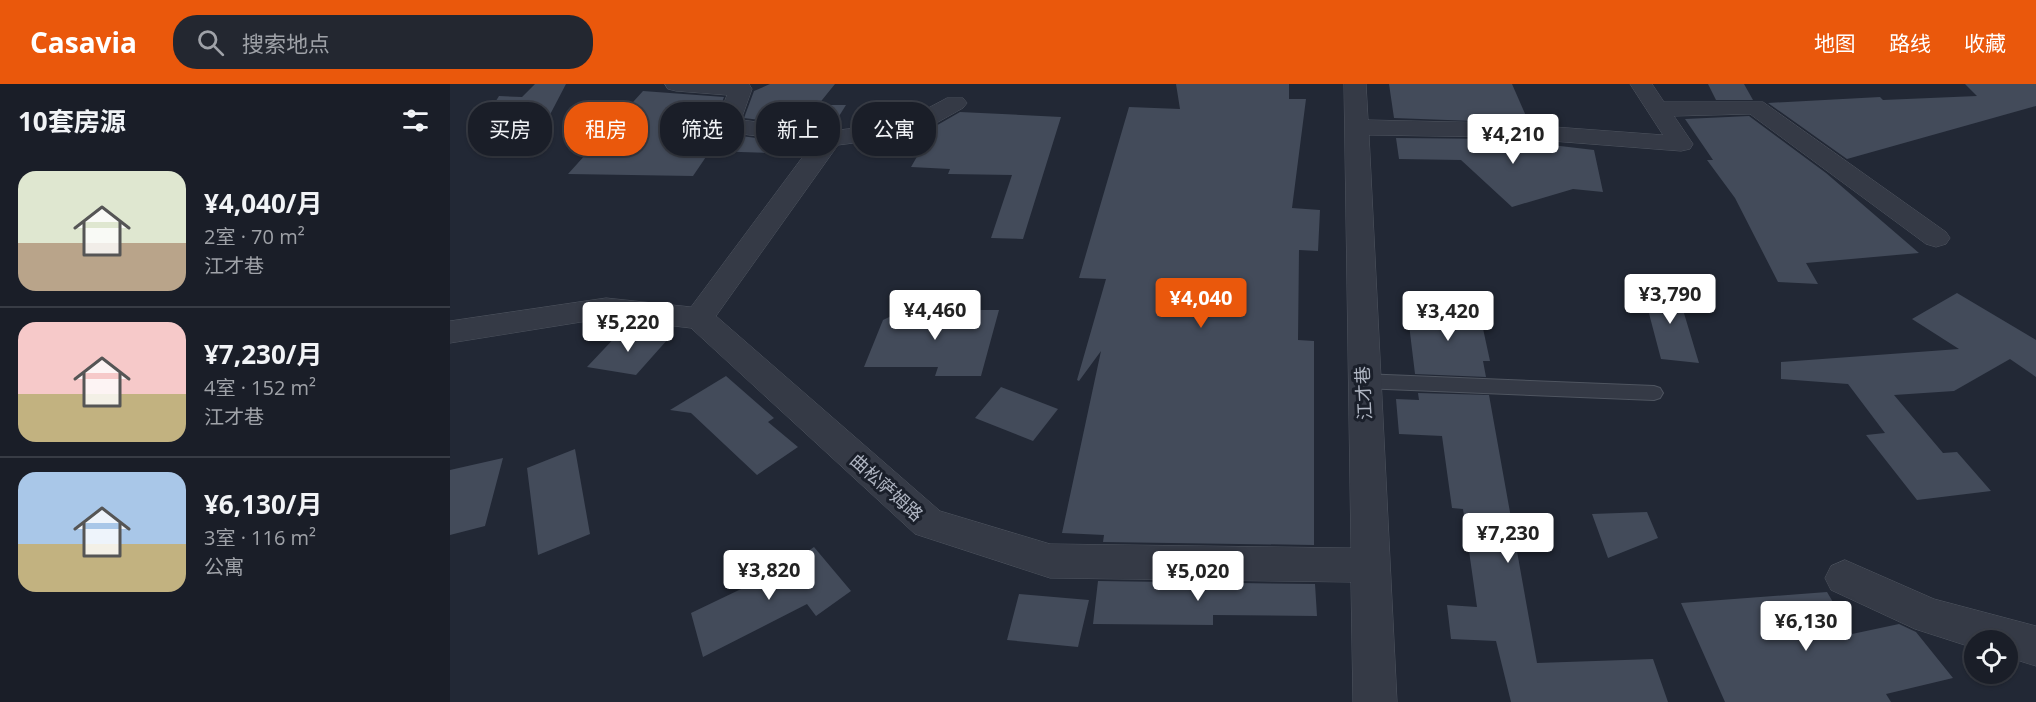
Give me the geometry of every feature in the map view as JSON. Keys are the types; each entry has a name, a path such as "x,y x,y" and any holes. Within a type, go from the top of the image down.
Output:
{"street":[{"path":"676,84 741,89 727,126 756,129"},
{"name":"江才巷","path":"1355,84 1362,381 1372,565 1375,702"},
{"path":"1355,127 1500,129 1681,144 1641,84"},
{"path":"840,137 906,130 955,103"},
{"path":"1656,109 1755,107 1936,238"},
{"path":"450,332 606,308 699,318 817,156"},
{"name":"曲松萨姆路","path":"699,318 928,523 1050,561 1372,565"},
{"path":"1845,578 1929,616 2036,646"}],"lane":[{"path":"1362,381 1654,393"}],"building":[{"path":"535,84 566,84 552,111 552,102 495,102 499,96 522,97"},
{"path":"770,84 835,84 820,102 756,102 756,120 744,118 754,91"},
{"path":"1176,84 1289,84 1289,99 1306,99 1292,208 1320,210 1318,251 1299,250 1298,340 1314,341 1314,545 1103,542 1104,535 1062,533 1101,351 1079,381 1077,380 1106,279 1079,278 1129,107 1180,109"},
{"path":"1389,84 1512,84 1529,123 1394,118"},
{"path":"1708,84 1744,84 1753,100 1716,100"},
{"path":"1965,84 2036,84 2036,106 1847,159 1768,103 1880,97 1883,100 1977,96"},
{"path":"643,91 724,97 722,102 660,102 660,156 707,156 693,176 568,174 584,156 648,156 648,102 633,102"},
{"path":"840,105 846,105 840,115"},
{"path":"960,112 1061,117 1023,239 991,238 1012,175 948,174 950,169 911,167 917,156 936,156 936,126"},
{"path":"1749,116 1826,173 1919,253 1806,263 1818,284 1778,282 1735,198 1707,160 1713,160 1685,119"},
{"path":"744,136 756,138 756,153 744,152"},
{"path":"1396,138 1500,139 1594,150 1603,192 1573,189 1512,207 1461,160 1399,159"},
{"path":"1642,287 1677,290 1699,363 1661,359"},
{"path":"1957,293 2036,340 2036,377 2010,359 1954,391 1894,395 1943,453 1957,452 1991,491 1917,500 1866,435 1885,433 1848,384 1781,379 1781,362 1959,349 1912,319"},
{"path":"1407,308 1479,310 1490,361 1483,361 1486,377 1415,374"},
{"path":"904,310 999,310 981,376 935,376 938,367 864,367 883,320"},
{"path":"621,331 668,339 636,375 587,367"},
{"path":"726,376 774,418 768,422 798,447 757,475 691,413 670,410"},
{"path":"1001,387 1058,409 1033,441 975,418"},
{"path":"1418,393 1489,395 1537,663 1653,659 1668,702 1511,702 1496,641 1451,639 1447,605 1477,607 1463,509 1452,508 1442,436 1399,434 1396,399 1419,400"},
{"path":"575,449 590,534 538,555 527,468"},
{"path":"503,458 485,526 450,535 450,470"},
{"path":"1647,512 1658,538 1608,558 1592,514"},
{"path":"814,547 851,591 816,616 807,604 703,657 691,613 783,569"},
{"path":"1098,581 1315,584 1317,616 1213,615 1213,625 1093,624"},
{"path":"1827,592 1852,634 1899,624 1916,632 1953,678 1886,694 1891,702 1725,702 1681,603"},
{"path":"1019,594 1089,600 1078,647 1007,640"}]}
